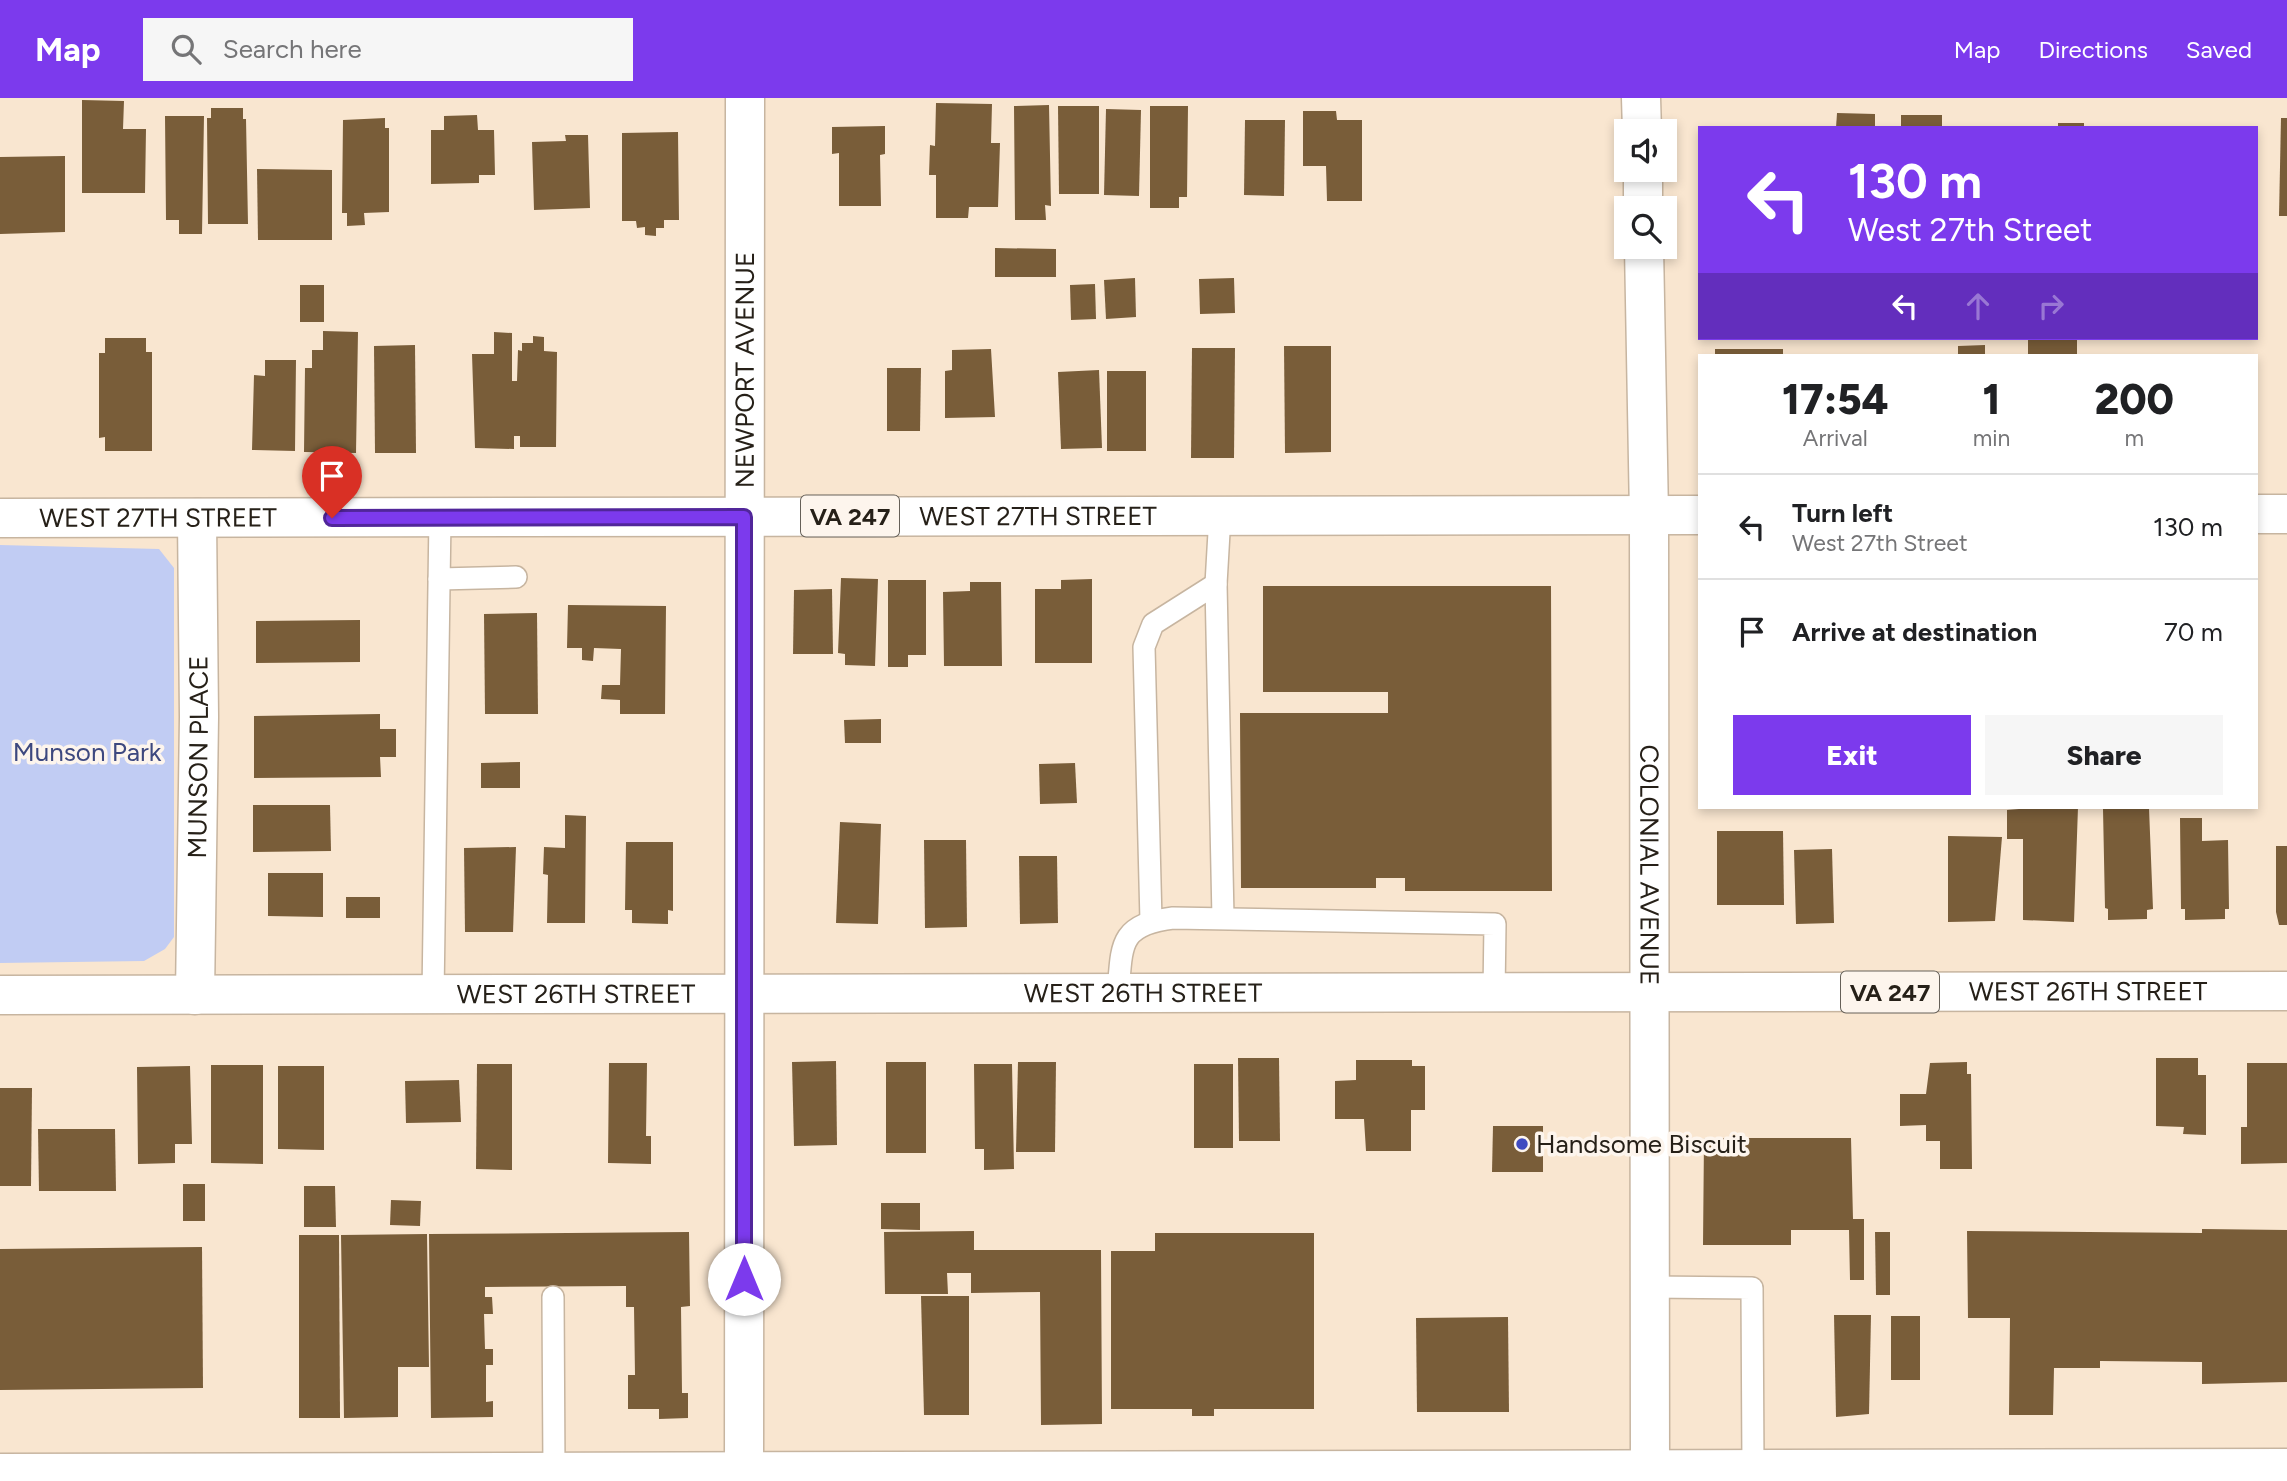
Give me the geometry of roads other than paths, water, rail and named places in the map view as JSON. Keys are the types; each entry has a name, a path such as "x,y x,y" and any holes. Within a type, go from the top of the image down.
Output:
{"street":[{"name":"NEWPORT AVENUE","path":"744,1476 745,98"},
{"path":"1642,98 1642,119"},
{"name":"COLONIAL AVENUE","path":"1644,259 1649,515 1650,1475"},
{"path":"2258,514 2287,514"},
{"name":"WEST 27TH STREET","path":"0,518 1698,515"},
{"name":"MUNSON PLACE","path":"195,995 200,717 197,518"},
{"name":"WEST 26TH STREET","path":"0,995 2287,991"},
{"path":"0,1473 1650,1475 1753,1469 2287,1468"}],"lane":[{"path":"1220,515 1216,584 1223,918"},
{"path":"433,995 440,517"},
{"path":"439,579 516,577"},
{"path":"1151,920 1144,647 1153,624 1216,584"},
{"path":"1118,994 1125,937 1135,928 1151,920 1223,918 1495,924 1494,993"},
{"path":"1650,1287 1752,1288 1753,1469"},
{"path":"553,1297 554,1472"}],"place":[{"name":"Handsome Biscuit","path":"1522,1144"}],"park label":[{"name":"Munson Park","path":"87,752"}]}
